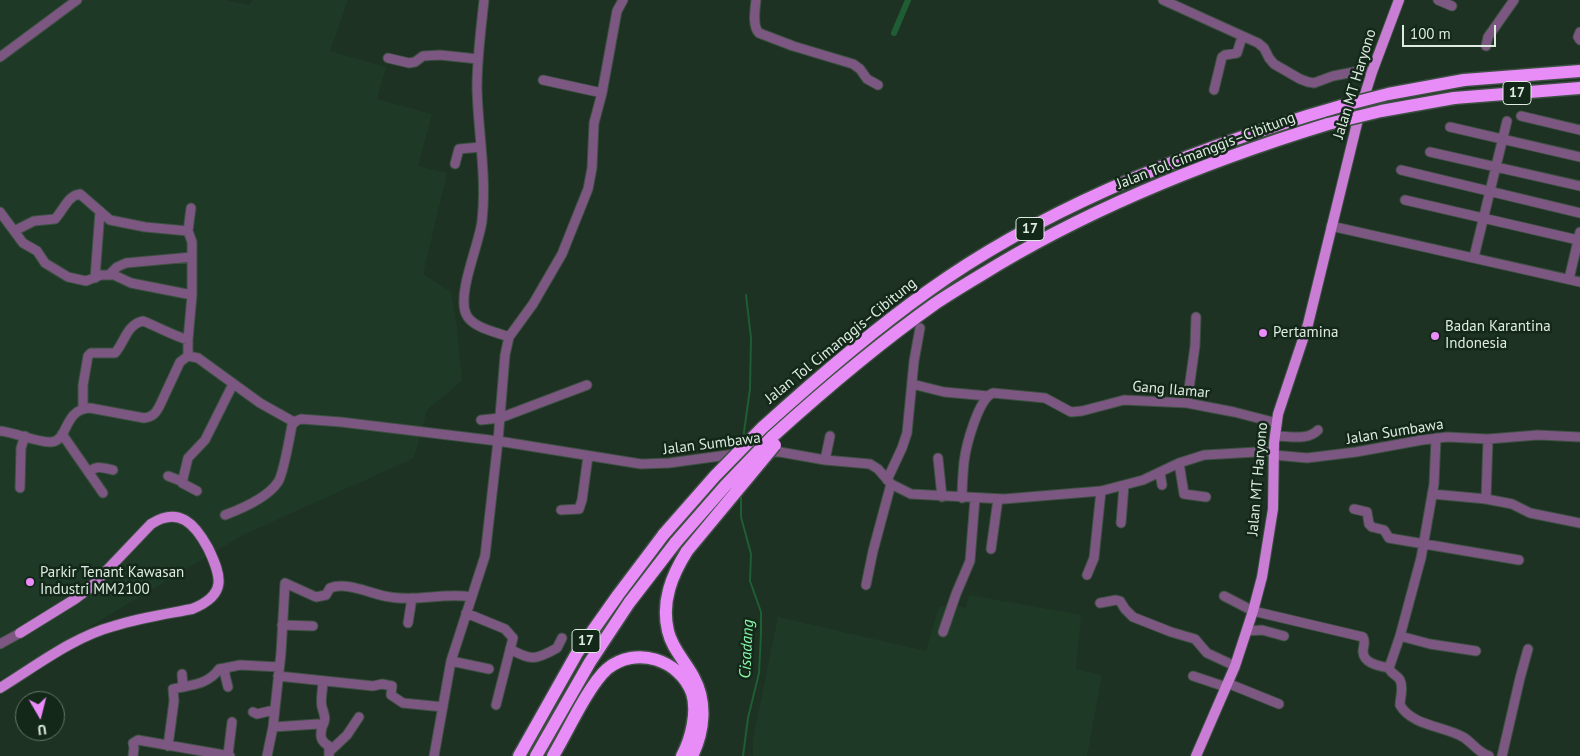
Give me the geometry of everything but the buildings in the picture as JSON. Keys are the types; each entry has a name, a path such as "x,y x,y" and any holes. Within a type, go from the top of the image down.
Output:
{"highway":[{"name":"Jalan Tol Cimanggis–Cibitung","path":"519,756 577,654 618,595 664,534 715,476 762,428 822,374 929,290 1007,240 1102,192 1208,148 1272,125 1388,94 1464,80 1580,71"},
{"name":"Jalan Tol Cimanggis–Cibitung","path":"536,756 590,662 629,603 676,542 725,486 835,380 886,339 938,302 1019,252 1117,202 1217,161 1280,139 1328,124 1454,98 1580,88"},
{"path":"692,756 701,728 700,692 668,632 666,614 668,592 674,572 688,551 774,440"},
{"path":"554,756 598,681 608,668 636,657 664,661 678,671 689,688 694,707 692,726 682,756"}],"main road":[{"name":"Jalan MT Haryono","path":"1196,756 1235,666 1253,611 1262,577 1272,518 1277,423 1291,373 1308,324 1361,107 1399,0"},
{"path":"0,688 73,643 96,632 113,626 192,609 204,604 213,596 218,587 219,576 214,561 195,526 179,517 169,516 151,524 91,587 75,599 20,632"}],"street":[{"path":"0,57 77,0"},
{"path":"484,0 477,89 483,183 482,221 466,285 465,310 468,318 475,323 509,337"},
{"path":"434,756 452,660 485,556 498,441 503,363 509,337 533,304 556,266 585,196 592,168 594,123 602,93 614,21 623,0"},
{"path":"756,0 755,28 759,33 792,46 853,64 860,69 867,79 878,85"},
{"path":"1163,0 1264,48 1268,58 1274,64 1300,80 1314,83 1333,76 1364,70 1372,72"},
{"path":"1438,0 1452,6"},
{"path":"1486,46 1488,37 1514,0"},
{"path":"1580,32 1578,37 1580,40"},
{"path":"1214,90 1222,57 1225,54 1237,53 1242,36"},
{"path":"388,58 409,63 415,62 422,56 440,55 478,59"},
{"path":"543,80 602,93"},
{"path":"1521,116 1580,130"},
{"path":"1474,257 1507,121"},
{"path":"1450,127 1580,157"},
{"path":"455,164 459,148 481,146"},
{"path":"1430,152 1580,186"},
{"path":"1401,170 1580,213"},
{"path":"14,231 34,221 55,219 76,194 84,196 110,220 145,227 188,231"},
{"path":"1405,200 1579,242 1569,280"},
{"path":"188,356 192,295 192,242 188,231 192,208"},
{"path":"95,278 100,211"},
{"path":"0,212 23,243 37,250 45,263 68,276 84,281 110,274 131,283 192,295"},
{"path":"1331,226 1580,282"},
{"path":"110,274 117,267 126,263 192,257"},
{"path":"1187,402 1195,346 1196,316"},
{"path":"83,409 83,385 88,356 91,353 114,353 122,344 128,330 134,324 142,321 188,340"},
{"path":"866,585 889,482 907,433 920,328"},
{"path":"0,431 49,442 56,440 62,434 74,414 83,409 90,408 149,418 160,406 180,362 188,356 198,358 260,403 294,422 278,482 271,490 243,508 225,515"},
{"path":"181,481 188,458 205,440 233,384"},
{"path":"912,384 944,392 988,396 975,422 964,459 962,498"},
{"path":"481,420 500,418 587,385"},
{"name":"Gang Ilamar","path":"988,396 999,393 1045,398 1068,412 1079,412 1126,400 1187,402 1277,423"},
{"name":"Jalan Sumbawa","path":"294,422 301,419 341,422 498,441 641,464 660,464 767,451 825,460 870,464 878,469 889,482 911,494 998,499 1101,491 1143,480 1179,463 1208,454 1274,453 1307,458 1356,452 1436,438 1488,439 1538,435 1580,437"},
{"path":"1275,436 1306,436 1318,430"},
{"path":"62,434 102,493"},
{"path":"20,488 21,448 25,436"},
{"path":"825,460 830,436"},
{"path":"1436,438 1436,471 1423,544 1400,636 1389,668 1391,673 1399,680 1401,689 1400,705 1408,714 1415,719 1457,734 1470,742 1481,753 1488,756"},
{"path":"1486,499 1488,439"},
{"path":"561,510 577,510 581,506 588,456"},
{"path":"938,458 942,497"},
{"path":"1179,463 1184,494 1206,497"},
{"path":"89,473 93,468 97,467 113,470"},
{"path":"1160,472 1162,485"},
{"path":"168,476 181,481 186,487 197,491"},
{"path":"1121,523 1124,485"},
{"path":"1087,575 1094,558 1101,491"},
{"path":"1432,494 1486,499 1517,505 1530,513 1580,523"},
{"path":"943,632 970,561 974,498"},
{"path":"991,549 998,499"},
{"path":"1354,509 1367,512 1370,526 1384,530 1390,538 1519,560"},
{"path":"267,756 273,727 279,671 285,583 318,598 326,595 330,588 338,586 362,589 390,597 412,598 458,595 471,597"},
{"path":"1224,596 1253,611 1363,637 1365,640 1363,654 1365,659 1389,668"},
{"path":"408,623 412,598"},
{"path":"1100,603 1119,601 1133,617 1195,639 1208,653 1235,666"},
{"path":"466,613 504,629 513,638 496,705"},
{"path":"282,624 313,626"},
{"path":"1247,631 1262,630 1284,636"},
{"path":"0,644 20,632"},
{"path":"1400,636 1430,644 1476,651"},
{"path":"510,649 528,658 534,658 557,648 562,638"},
{"path":"1502,756 1528,648"},
{"path":"452,660 489,669"},
{"path":"168,746 174,701 173,688 206,682 219,669 240,665 323,681 392,686 391,695 403,703 442,707"},
{"path":"225,668 228,687"},
{"path":"182,674 183,687"},
{"path":"1193,676 1226,685 1279,704"},
{"path":"323,681 322,706 325,711 320,736 324,743 329,746 330,753"},
{"path":"253,712 257,714 274,710"},
{"path":"330,753 347,735 359,717"},
{"path":"133,756 133,743 136,740 229,756 232,722"},
{"path":"273,727 318,724 322,727"}],"shaded area":[{"path":"0,0 225,0 249,5 253,0 348,0 330,51 386,67 377,99 432,114 418,166 447,173 423,274 451,292 457,327 462,381 427,410 414,458 245,534 0,680"},
{"path":"969,595 1081,615 1076,669 1102,675 1087,756 753,756 753,739 778,617 926,651 939,607 951,604 966,608"}],"waterway":[{"path":"894,33 908,0"},
{"name":"Cisadang","path":"743,439 750,389 751,338 746,295"},
{"name":"Cisadang","path":"741,494 741,517 751,554 750,581 761,612 759,673 748,718 743,756"}],"place":[{"name":"Pertamina","path":"1263,333"},
{"name":"Badan Karantina Indonesia","path":"1435,336"},
{"name":"Parkir Tenant Kawasan Industri MM2100","path":"30,582"}]}
